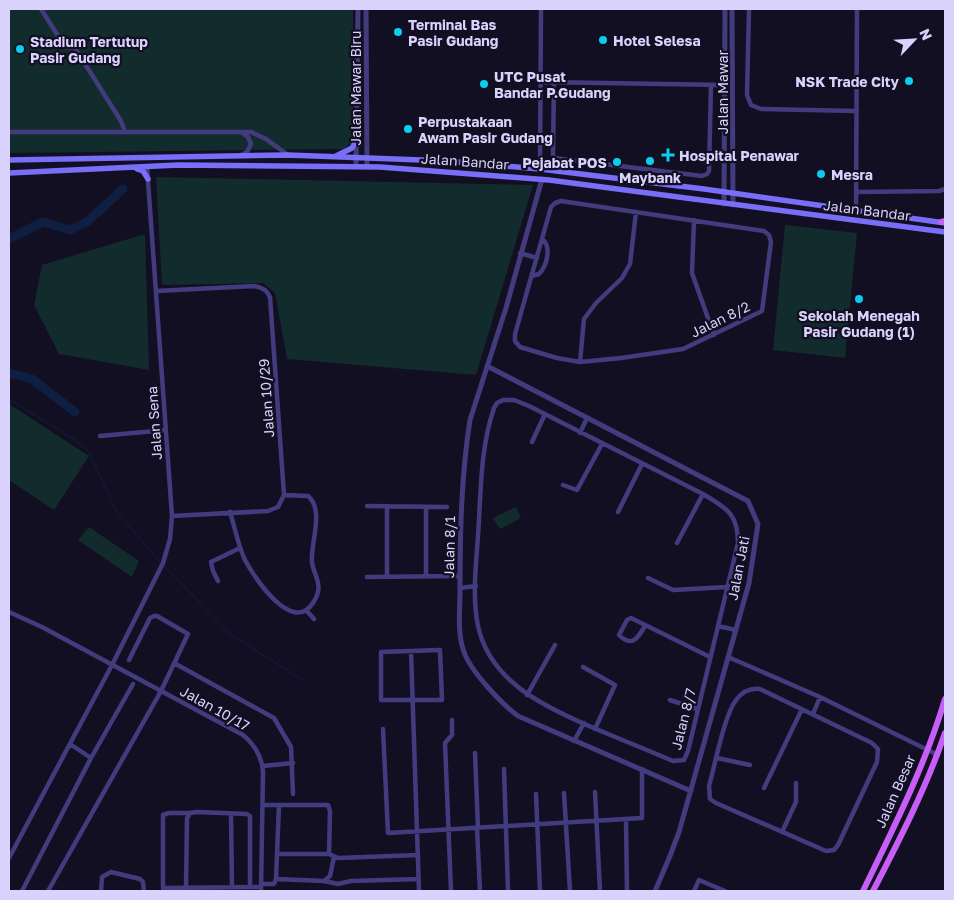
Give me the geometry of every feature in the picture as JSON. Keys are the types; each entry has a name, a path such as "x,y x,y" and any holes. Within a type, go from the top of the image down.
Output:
{"main road":[{"path":"334,156 352,148 356,141"},
{"name":"Jalan Bandar","path":"9,160 288,155 448,162 540,169 944,222"},
{"path":"129,158 144,162 147,167 151,160 166,157"},
{"name":"Jalan Bandar","path":"9,173 178,165 367,166 542,179 945,232"},
{"path":"130,167 143,171 148,179"},
{"name":"Jalan Besar","path":"863,891 928,749 945,699"},
{"name":"Jalan Besar","path":"874,891 911,818 938,755 945,733"}],"street":[{"path":"41,9 65,47 74,48 121,122 125,132"},
{"name":"Jalan Mawar Biru","path":"356,166 358,9"},
{"name":"Jalan Mawar Biru","path":"366,9 367,166"},
{"path":"540,169 541,9"},
{"name":"Jalan Mawar","path":"724,204 725,9"},
{"name":"Jalan Mawar","path":"732,9 733,205"},
{"path":"748,9 747,94 751,105 761,109 857,111"},
{"name":"Jalan Bandar","path":"856,210 857,9"},
{"path":"541,82 725,85"},
{"path":"554,82 554,158 702,176 709,171 711,85"},
{"path":"238,156 247,152 251,144 248,137 240,131"},
{"path":"9,132 240,131 258,134 288,155"},
{"name":"Jalan Sena","path":"9,858 112,665 163,563 170,540 172,516 147,167"},
{"name":"Jalan 8/1","path":"542,179 506,308 470,420 462,503 460,636 464,652 472,666 502,702 518,716 691,791"},
{"path":"856,192 939,191 945,189"},
{"name":"Jalan 8/2","path":"558,202 580,203 636,212 762,230 768,233 771,239 762,311 681,350 580,362 545,355 520,347 516,343 515,334 551,207 558,202"},
{"path":"580,362 584,318 596,303 622,278 630,264 636,212"},
{"path":"694,220 692,274 714,335"},
{"path":"532,276 539,274 544,267 548,248 547,243 542,238"},
{"path":"520,253 537,258"},
{"name":"Jalan 10/29","path":"156,291 254,286 268,292 270,297 284,495"},
{"name":"Jalan Jati","path":"487,366 749,502 757,521 748,583 736,630 691,791 670,856 655,891"},
{"name":"Jalan 8/7","path":"512,399 545,414 726,508 738,528 738,543 697,709 688,754 680,761 673,761 548,708 511,681 497,665 484,643 477,618 476,586 483,450 494,408 498,402 512,399"},
{"path":"532,442 545,414"},
{"path":"580,433 587,418"},
{"path":"100,436 166,430"},
{"path":"563,485 578,490 602,444"},
{"path":"618,512 642,464"},
{"path":"677,543 702,494"},
{"path":"172,516 230,512 274,510 280,504 284,495 308,496 315,506 316,529 312,562 318,578 318,590 314,602 306,610 295,612 275,601 264,588 240,548 230,512"},
{"path":"367,506 447,507"},
{"path":"386,506 387,577"},
{"path":"426,507 426,576"},
{"path":"218,582 211,562 240,548"},
{"path":"367,577 460,576"},
{"path":"648,578 673,590 727,587"},
{"path":"460,588 476,586"},
{"path":"306,610 314,619"},
{"name":"Jalan 10/17","path":"9,612 42,626 243,735 251,742 257,750 263,766 261,887"},
{"path":"48,891 161,691 188,634 156,616 150,618 129,660"},
{"path":"645,626 640,636 635,640 628,641 619,635 629,618 710,657"},
{"path":"718,626 736,630"},
{"path":"527,694 555,645"},
{"path":"439,650 441,652 442,699 382,701 380,653 411,651 439,650"},
{"path":"411,651 419,891"},
{"path":"728,657 820,697 938,755"},
{"path":"174,663 274,718 291,747 293,794"},
{"path":"583,667 615,685 595,729"},
{"path":"22,891 91,758 133,684"},
{"path":"760,689 813,714 874,744 879,751 877,762 838,845 834,850 826,851 713,802 709,792 732,706 739,696 747,691 760,689"},
{"path":"813,714 820,697"},
{"path":"670,700 697,709"},
{"path":"764,788 802,709"},
{"path":"451,891 445,743 452,735 452,720"},
{"path":"574,741 584,723"},
{"path":"383,729 388,834 642,818 642,769"},
{"path":"70,744 91,758"},
{"path":"475,753 480,891"},
{"path":"717,758 750,765"},
{"path":"263,766 293,763"},
{"path":"504,769 508,891"},
{"path":"782,832 796,802 796,783"},
{"path":"595,792 600,891"},
{"path":"564,793 570,891"},
{"path":"536,794 540,891"},
{"path":"263,805 326,804 329,806 332,856 331,875 324,881"},
{"path":"250,887 251,819 248,814 169,813 163,816 163,888 261,887 274,884 276,879 279,805"},
{"path":"186,888 187,818 192,813"},
{"path":"231,815 232,887"},
{"path":"626,819 627,891"},
{"path":"278,854 418,856"},
{"path":"101,891 102,876 111,872 140,879 143,882 144,891"},
{"path":"276,879 324,881 338,884 351,880 418,879"},
{"path":"694,891 699,880 725,891"}],"green space":[{"path":"9,9 353,9 353,142 343,149 9,153"},
{"path":"156,177 533,185 476,375 287,359 275,293 263,283 162,285"},
{"path":"785,225 857,233 845,358 773,350"},
{"path":"145,234 149,370 59,354 34,305 42,265"},
{"path":"9,404 89,456 54,510 9,480"},
{"path":"516,507 521,518 500,529 493,518"},
{"path":"89,527 139,561 132,577 78,540"}],"waterway":[{"path":"9,239 43,222 70,230 87,222 123,189"},
{"path":"9,373 32,379 75,412"},
{"path":"9,399 75,440 89,452 116,511 160,562"},
{"path":"163,565 230,634 304,681"}],"place":[{"name":"Terminal Bas Pasir Gudang","path":"398,32"},
{"name":"Hotel Selesa","path":"603,40"},
{"name":"Stadium Tertutup Pasir Gudang","path":"20,49"},
{"name":"NSK Trade City","path":"909,81"},
{"name":"UTC Pusat Bandar P.Gudang","path":"484,84"},
{"name":"Perpustakaan Awam Pasir Gudang","path":"408,129"},
{"name":"Hospital Penawar","path":"668,155"},
{"name":"Maybank","path":"650,161"},
{"name":"Pejabat POS","path":"617,162"},
{"name":"Mesra","path":"821,174"},
{"name":"Sekolah Menegah Pasir Gudang (1)","path":"859,299"}]}
